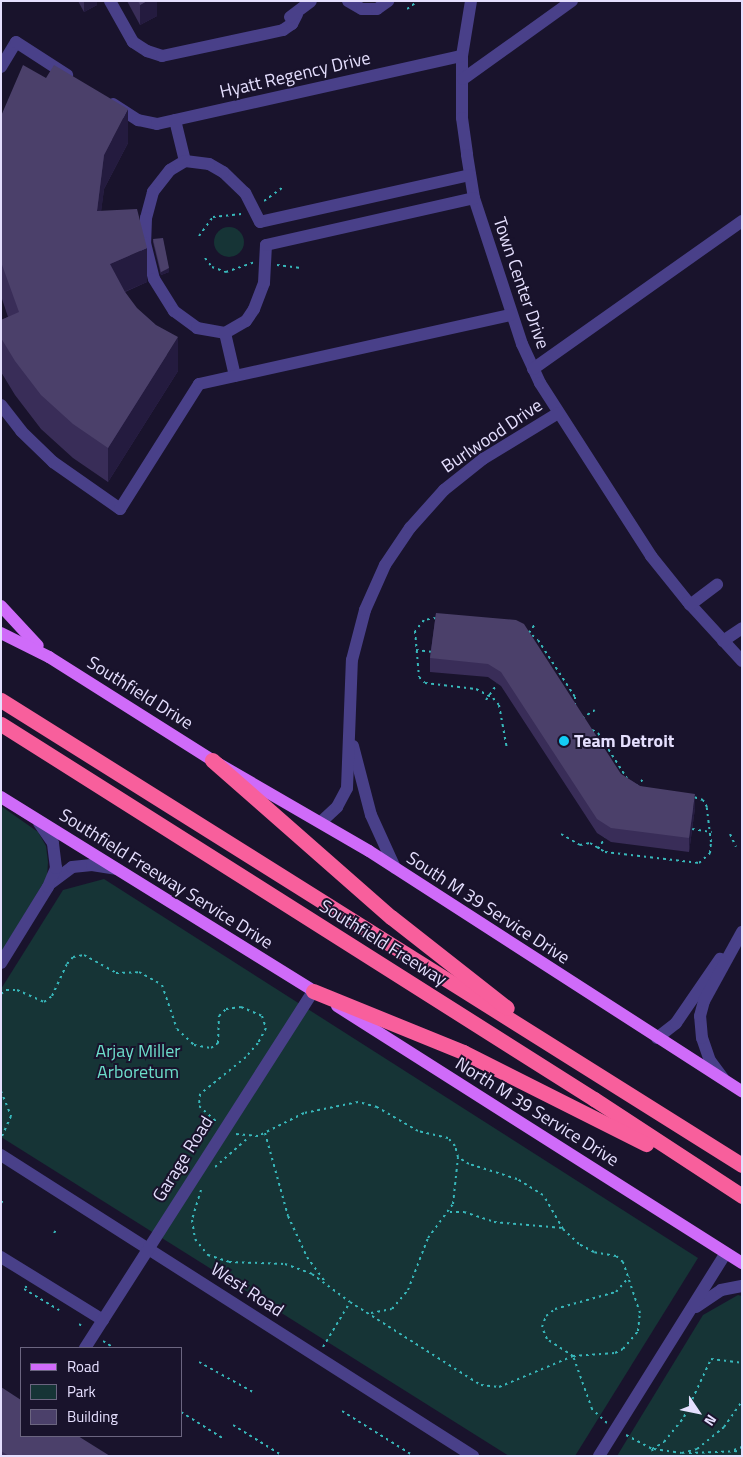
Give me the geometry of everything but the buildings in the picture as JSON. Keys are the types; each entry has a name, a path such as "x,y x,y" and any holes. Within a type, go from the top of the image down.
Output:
{"highway":[{"name":"Southfield Freeway","path":"1,700 448,982 560,1049 742,1165"},
{"name":"Southfield Freeway","path":"1,724 594,1099 738,1194"},
{"path":"212,760 419,940 560,1049"},
{"path":"313,991 533,1085 738,1194"}],"main road":[{"path":"1,606 18,628 49,657"},
{"path":"1,633 49,657"},
{"name":"Southfield Drive","path":"49,657 212,760"},
{"name":"South M 39 Service Drive","path":"212,760 322,822 742,1091"},
{"name":"Southfield Freeway Service Drive","path":"1,797 313,991"},
{"name":"North M 39 Service Drive","path":"313,991 742,1263"}],"street":[{"path":"110,1 133,42 147,51 162,56 288,27 297,14 311,1"},
{"path":"348,1 362,9 377,9 388,1"},
{"name":"Town Center Drive","path":"471,1 462,56 462,118 474,198 510,315 533,369 558,413 652,556 690,605 742,660"},
{"path":"463,79 572,1"},
{"path":"1,67 16,42 81,84"},
{"name":"Hyatt Regency Drive","path":"98,94 147,124 176,120 462,56"},
{"path":"176,120 185,161"},
{"path":"185,161 209,164 223,172 245,193 260,222 266,245 264,283 254,309 246,321 225,333 197,328 174,311 154,278 145,242 146,218 153,192 170,170 185,161"},
{"path":"260,222 470,175"},
{"path":"266,245 474,198"},
{"path":"364,199 369,222"},
{"path":"533,369 742,221"},
{"path":"1,405 21,431 53,462 120,509 199,384 510,315"},
{"path":"225,333 235,376"},
{"name":"Burlwood Drive","path":"322,822 332,814 347,788 349,685 358,635 374,588 398,543 426,508 459,477 558,413"},
{"path":"690,605 717,586"},
{"path":"723,641 742,628"},
{"name":"Burlwood Drive","path":"349,732 371,815 395,868"},
{"path":"1,963 48,887 56,868 56,854 49,834 35,818"},
{"path":"48,887 61,873 72,867 92,865 116,869"},
{"path":"657,1038 676,1023 742,930"},
{"path":"724,1080 710,1061 702,1038 700,1016 704,1002 742,930"},
{"name":"Garage Road","path":"86,1347 224,1127 313,991"},
{"name":"West Road","path":"1,1155 473,1456"},
{"path":"599,1456 726,1253"},
{"path":"1,1257 103,1320"},
{"path":"681,1324 704,1299 720,1290 742,1286"}],"path":[{"path":"407,9 418,1"},
{"path":"260,204 283,187"},
{"path":"199,236 213,218 248,212"},
{"path":"205,258 212,267 226,272 249,262 260,263"},
{"path":"274,264 300,268"},
{"path":"446,619 428,618 420,623 415,631 418,677 426,683 476,690 490,695 499,706 507,749"},
{"path":"525,639 535,624"},
{"path":"521,628 530,632 575,697 574,712"},
{"path":"416,650 432,652"},
{"path":"486,700 497,684"},
{"path":"585,727 579,720 595,710"},
{"path":"590,729 598,733 627,778 642,790"},
{"path":"633,793 643,779"},
{"path":"561,834 580,845 590,843 598,849 699,863 710,853 711,831 707,807 703,800 693,796"},
{"path":"692,829 711,831"},
{"path":"730,834 736,847"},
{"path":"598,849 605,838"},
{"path":"1,994 6,990 17,990 44,1002 52,996 67,964 73,957 84,955 116,973 139,972 162,984 177,1029 194,1046 210,1048 218,1043 220,1016 226,1009 241,1007 262,1016 266,1028 258,1043 246,1057 205,1087 197,1100 206,1114 224,1127 249,1137"},
{"path":"1,1091 11,1116 1,1138"},
{"path":"213,1170 249,1137 266,1133 314,1110 346,1103 368,1104 412,1129 448,1138 455,1146 458,1157 450,1212 428,1238 404,1297 386,1312 369,1313"},
{"path":"266,1133 288,1216 308,1257 325,1282"},
{"path":"205,1183 192,1220 196,1240 208,1254 229,1262 285,1264 325,1282 350,1302 490,1387 499,1387 573,1356 615,1353 635,1337 640,1313 623,1262 616,1256 585,1248 563,1228 543,1195 517,1179 476,1167 458,1157"},
{"path":"1,1203 5,1198"},
{"path":"450,1212 464,1212 494,1222 563,1228"},
{"path":"54,1234 57,1229"},
{"path":"629,1277 616,1292 570,1303 546,1316 542,1334 573,1356 592,1409 629,1437 652,1449 687,1453 742,1451"},
{"path":"26,1285 24,1289 59,1310"},
{"path":"317,1357 350,1302"},
{"path":"102,1341 112,1347"},
{"path":"652,1449 664,1442 684,1417 710,1359 742,1363"},
{"path":"199,1362 253,1392"},
{"path":"687,1453 724,1427 742,1401"},
{"path":"342,1411 414,1456"},
{"path":"182,1413 224,1439"},
{"path":"233,1425 282,1456"},
{"path":"732,1451 742,1447"},
{"path":"652,1449 654,1456"},
{"path":"696,1453 699,1456"}],"green space":[{"path":"229,227 240,231 244,242 240,253 229,257 218,253 214,242 218,231"},
{"path":"1,806 38,832 46,846 48,862 47,877 1,953"},
{"name":"Arjay Miller Arboretum","path":"104,879 698,1258 575,1456 509,1456 1,1137 1,989 63,890"},
{"path":"738,1295 742,1296 742,1456 617,1456 703,1315"}],"place":[{"name":"Team Detroit","path":"564,741"}]}
